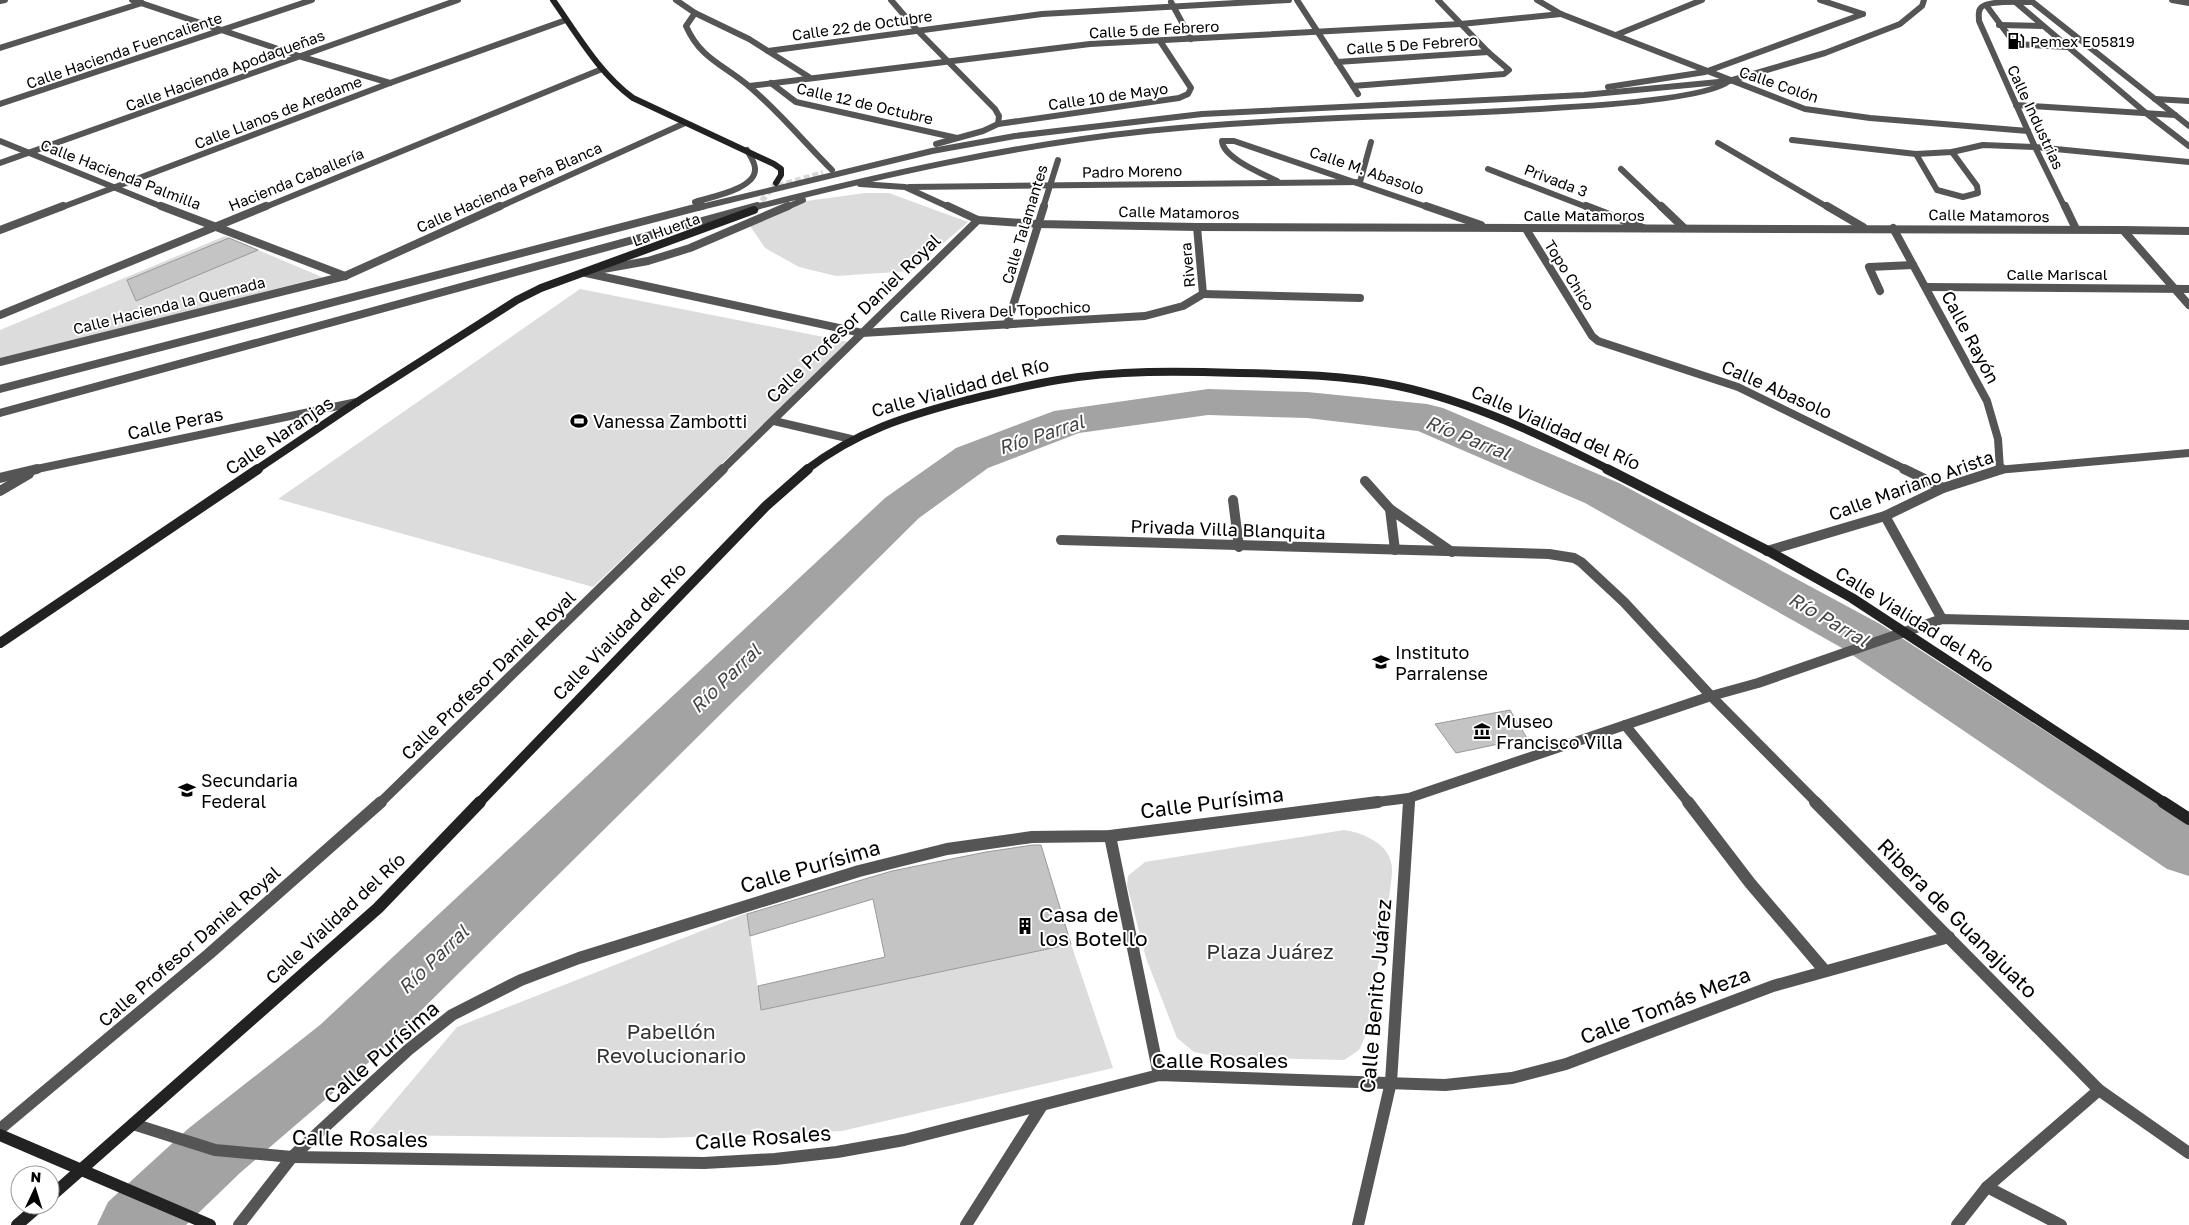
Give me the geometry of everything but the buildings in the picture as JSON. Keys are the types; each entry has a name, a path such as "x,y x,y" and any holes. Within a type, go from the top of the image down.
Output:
{"main road":[{"path":"553,0 602,69 617,86 633,98 684,123 747,150 781,169 781,175 776,182"},
{"name":"La Huerta","path":"586,272 738,218 754,210"},
{"name":"Calle Naranjas","path":"0,643 358,402 511,303 541,288 586,272"},
{"name":"Calle Vialidad del Río","path":"60,1187 378,908 779,492 851,439 888,423 1032,382 1090,374 1130,372 1218,372 1353,379 1414,390 1477,409 1576,452 1767,550 1877,613 2189,819"},
{"path":"0,1135 210,1225"},
{"path":"17,1225 28,1215"}],"street":[{"path":"0,2 5,0"},
{"path":"132,0 302,56 390,82"},
{"path":"0,48 154,0"},
{"name":"Calle Hacienda Fuencaliente","path":"0,104 312,0"},
{"name":"Calle Hacienda Apodaqueñas","path":"0,163 458,0"},
{"path":"677,1 687,0"},
{"path":"823,172 958,138 998,124 999,116 995,109 950,61 917,30 891,0"},
{"path":"1170,0 1191,39"},
{"name":"Calle 22 de Octubre","path":"768,51 1042,14 1289,0"},
{"path":"1297,0 1358,94"},
{"path":"1353,86 1504,74 1509,70 1488,52 1438,0"},
{"name":"Calle Colón","path":"1537,0 1561,14 1798,107 1832,114 2028,131"},
{"path":"1616,35 1702,0"},
{"path":"1586,89 1705,72 1863,14 1820,0"},
{"path":"0,389 682,211 932,151 1015,136 1103,124 1300,108 1584,95 1702,82 1729,81 1825,53 1900,24 1922,6 1924,0"},
{"path":"2172,0 2189,3"},
{"name":"Calle 12 de Octubre","path":"677,1 695,13 768,51 809,77"},
{"path":"2014,1 2079,58 2189,146"},
{"path":"2067,47 2019,45 2012,42 1986,5 2014,1 2031,1 2189,126"},
{"name":"Calle Industrias","path":"1986,5 1979,10 1979,22 2035,147 2076,229"},
{"path":"695,13 686,26 694,44 707,59 749,86 832,170"},
{"path":"2026,13 2047,13"},
{"name":"Calle 5 de Febrero","path":"749,86 809,77 1090,44 1461,24 1561,14"},
{"name":"Calle Llanos de Aredame","path":"0,230 390,82 566,20"},
{"path":"1999,25 2042,26"},
{"name":"Calle 10 de Mayo","path":"998,124 1165,101 1188,94 1191,88 1160,41"},
{"name":"Calle 5 De Febrero","path":"1337,62 1488,52"},
{"path":"2079,58 2101,58"},
{"name":"Hacienda Caballería","path":"0,315 602,69"},
{"path":"0,413 320,327 708,218 943,163 1048,144 1140,132 1268,122 1569,108 1646,102 1720,88 1729,81"},
{"name":"Calle 12 de Octubre","path":"771,83 780,92 796,102 855,113 958,138"},
{"path":"2155,99 2189,101"},
{"path":"2016,105 2175,115"},
{"name":"Calle Hacienda Peña Blanca","path":"345,276 684,123"},
{"name":"Calle M. Abasolo","path":"1280,182 1236,160 1221,144 1225,140 1234,141 1360,182 1489,228"},
{"path":"1792,140 1916,154 1952,152 1983,145 2035,147 2189,162"},
{"name":"Calle Hacienda Palmilla","path":"0,141 113,188 345,276"},
{"path":"1360,182 1371,142"},
{"path":"1718,143 1863,227"},
{"path":"682,211 698,201 745,186 752,181 756,175 755,168 747,150"},
{"path":"1916,154 1937,190 1956,196 1974,196 1978,193 1976,186 1952,152"},
{"name":"Calle Talamantes","path":"1007,325 1058,160"},
{"name":"Privada 3","path":"1488,169 1642,228"},
{"path":"1621,169 1684,228"},
{"name":"Padro Moreno","path":"905,187 1360,182"},
{"path":"854,183 905,187 978,220"},
{"path":"586,272 648,261 690,248 826,190"},
{"name":"Calle Matamoros","path":"978,220 1037,224 1197,227 1526,229 1863,227 2189,231"},
{"name":"Calle Profesor Daniel Royal","path":"0,1129 209,954 397,788 978,220"},
{"name":"Rivera","path":"1171,311 1191,304 1203,294 1197,227"},
{"name":"Calle Rayón","path":"1893,228 1987,401 1998,439 2000,469"},
{"name":"Topo Chico","path":"1526,229 1592,336"},
{"path":"2123,230 2189,305"},
{"path":"1880,291 1869,267 1913,265"},
{"name":"Calle Rivera Del Topochico","path":"586,272 862,333 1145,316 1171,311"},
{"name":"Calle Hacienda la Quemada","path":"0,362 345,276"},
{"name":"Calle Mariscal","path":"1926,287 2189,289"},
{"path":"1203,294 1360,298"},
{"name":"Calle Abasolo","path":"1592,336 1606,345 1738,387 1943,488"},
{"name":"Calle Peras","path":"0,478 358,402"},
{"path":"774,420 851,439"},
{"name":"Calle Mariano Arista","path":"1767,550 1886,516 1943,488 2000,469 2189,453"},
{"path":"0,492 40,468"},
{"path":"1365,481 1390,509 1452,552"},
{"path":"1233,500 1238,547"},
{"path":"1390,509 1395,550"},
{"path":"1886,516 1942,619 2189,625"},
{"name":"Privada Villa Blanquita","path":"1061,540 1563,556"},
{"name":"Ribera de Guanajuato","path":"1563,556 1581,562 1624,602 1710,696 2099,1090 2189,1153"},
{"name":"Calle Purísima","path":"239,1225 292,1157 408,1050 452,1015 521,980 579,958 859,871 938,852 1032,837 1110,836 1409,798 1710,696 1758,683 1942,619"},
{"path":"1625,725 1750,883 1825,971"},
{"name":"Calle Benito Juárez","path":"1358,1225 1391,1082 1409,798"},
{"path":"1110,836 1160,1075"},
{"name":"Calle Tomás Meza","path":"1391,1082 1445,1085 1512,1078 1566,1064 1702,1011 1825,971 1949,936"},
{"name":"Calle Rosales","path":"133,1124 215,1150 292,1157 704,1163 766,1160 837,1152 904,1140 1041,1107 1160,1075 1391,1082"},
{"path":"1958,1225 1987,1188 2099,1090"},
{"path":"966,1225 1041,1107"},
{"path":"1987,1188 2061,1225"}],"green space":[{"path":"865,193 889,193 968,222 911,271 836,276 799,267 765,248 750,226 792,203"},
{"path":"225,236 322,277 0,360 0,330"},
{"name":"Vanessa Zambotti","path":"580,289 849,342 593,587 278,499"},
{"name":"Plaza Juárez","path":"1344,830 1357,833 1377,843 1387,853 1392,867 1379,964 1365,1037 1359,1050 1344,1060 1219,1057 1194,1052 1177,1038 1146,958 1127,885 1128,876 1145,862"},
{"name":"Pabellón Revolucionario","path":"747,913 761,1010 1071,944 1113,1068 842,1131 665,1138 366,1135 457,1027"}],"waterway":[{"name":"Río Parral","path":"135,1225 215,1150 344,1044 902,508 972,458 1070,421 1208,402 1307,405 1427,418 1602,493 1861,636 2189,854"}],"tunnel":[{"path":"778,186 823,173"},
{"path":"756,208 776,183"},
{"path":"754,210 757,206"}],"place":[{"name":"Pemex E05819","path":"2016,41"},
{"name":"Vanessa Zambotti","path":"579,421"},
{"name":"Instituto Parralense","path":"1381,662"},
{"name":"Museo Francisco Villa","path":"1482,731"},
{"name":"Secundaria Federal","path":"187,790"},
{"name":"Casa de los Botello","path":"1025,926"}]}
